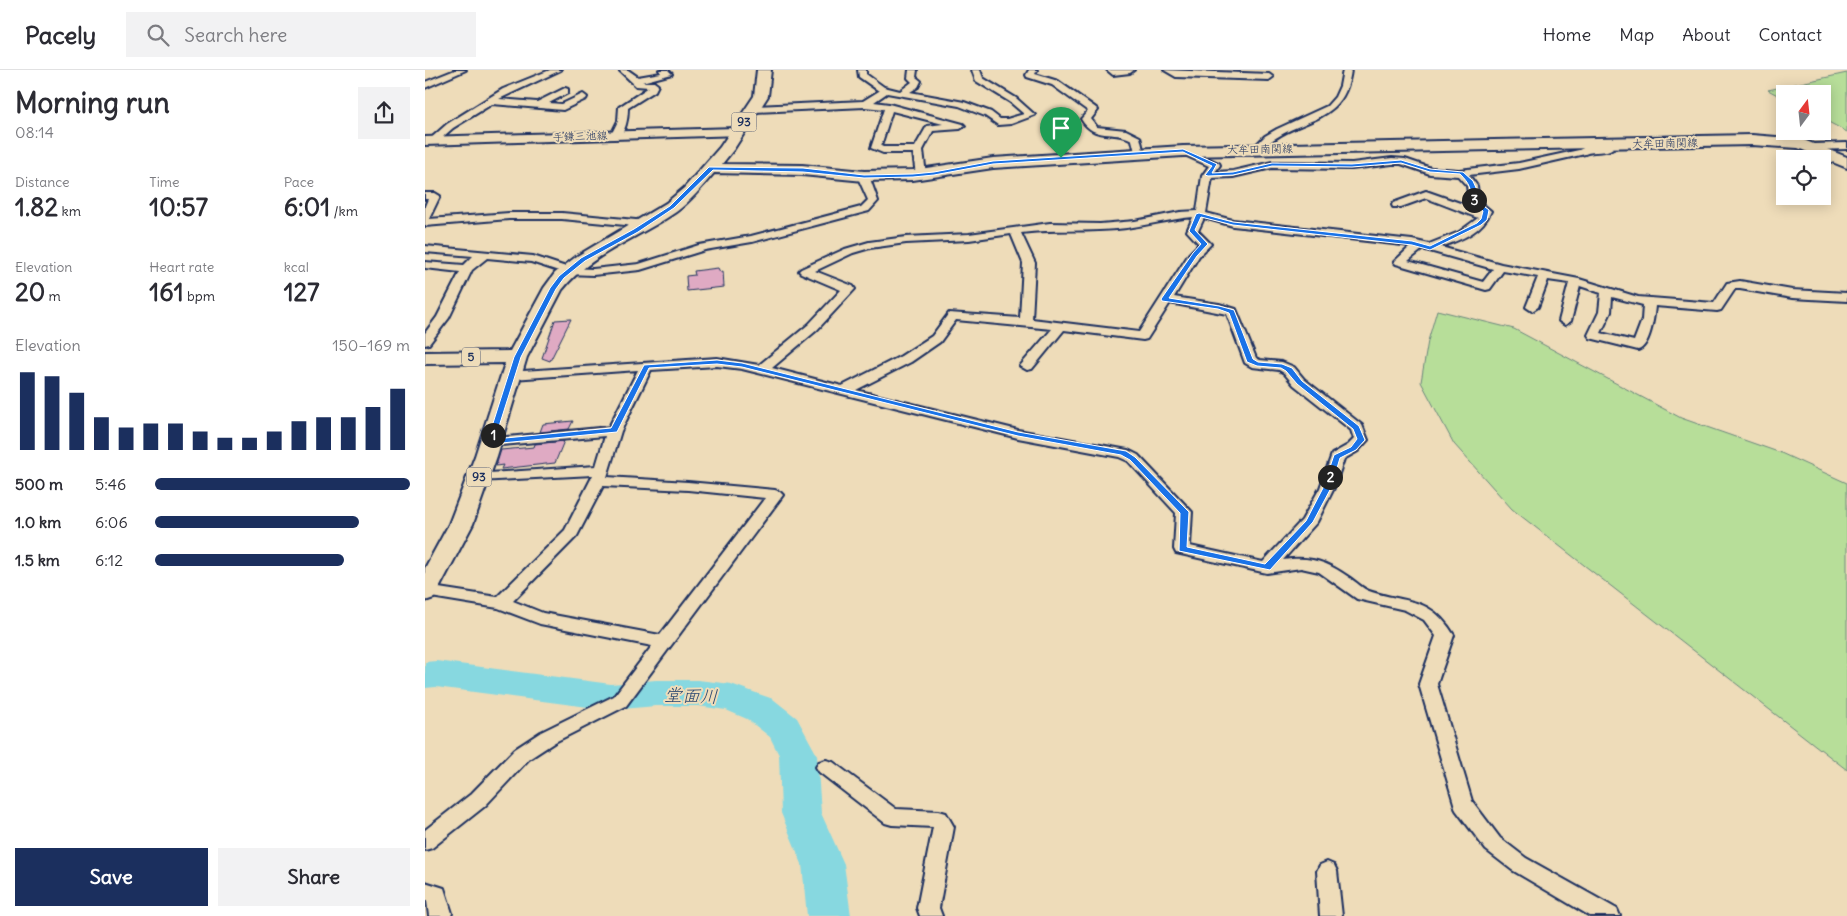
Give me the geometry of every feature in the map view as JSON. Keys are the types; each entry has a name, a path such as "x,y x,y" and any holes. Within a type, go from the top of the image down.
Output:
{"main road":[{"name":"93","path":"711,168 761,96 764,70"},
{"name":"手鎌三池線","path":"429,140 736,132"},
{"name":"大牟田南関線","path":"711,168 803,170 864,176 921,175 993,163 1183,151 1770,141 1813,147 1847,162"},
{"path":"515,366 553,288 568,271 583,260 672,207 711,168"},
{"name":"5","path":"425,358 515,366"},
{"name":"93","path":"425,591 461,524 491,442 515,366"}],"street":[{"path":"427,83 462,70"},
{"path":"429,140 506,91 557,70"},
{"path":"624,72 644,70"},
{"path":"636,80 668,74 663,70"},
{"path":"862,70 862,74 885,91 931,98 967,107 993,116 999,122 1008,122 1030,114 1013,100 979,79 975,70"},
{"path":"902,93 915,86 917,82 912,78 913,70"},
{"path":"1033,70 1030,75 1055,83 1093,110 1086,119 1090,128 1096,131 1126,133 1137,139 1139,154"},
{"path":"1111,70 1113,72 1130,70"},
{"path":"1168,70 1177,74 1269,77"},
{"path":"1257,149 1267,138 1321,114 1338,102 1347,82 1347,70"},
{"path":"616,135 623,121 624,107 652,89 653,85 639,84 624,72"},
{"path":"865,104 885,91"},
{"path":"539,105 565,92"},
{"path":"491,101 563,107 583,97"},
{"path":"754,108 865,104 889,107 960,126 930,128 918,150 921,175"},
{"path":"889,107 883,119 876,148 883,150 918,150"},
{"path":"1208,175 1233,174 1272,164 1352,166 1392,161 1401,161 1430,171 1461,173 1519,166 1582,152 1590,148 1625,147 1623,144"},
{"path":"1813,147 1847,146"},
{"path":"843,391 906,359 935,339 953,316 1026,322 1143,336 1195,254 1205,244 1192,231 1203,209 1208,175 1215,165 1183,151"},
{"path":"1461,173 1471,182 1475,190 1474,202 1487,210 1485,216 1479,224 1468,231 1425,246 1400,262 1486,286 1500,267"},
{"path":"425,249 533,259 568,271 593,272 641,267 703,247 751,239 865,209 873,201 872,193 864,183 864,176"},
{"path":"1397,205 1426,194 1485,216"},
{"path":"425,196 435,196 425,218"},
{"path":"763,369 813,327 849,289 805,271 849,251 869,245 907,240 969,237 1050,226 1118,225 1180,215 1199,214 1233,224 1425,246 1500,267 1575,281 1637,301 1717,307 1731,286 1740,285 1792,294 1847,297"},
{"path":"425,223 509,216 562,216 646,224"},
{"path":"1014,230 1029,263 1026,322"},
{"path":"425,242 447,241 471,254"},
{"path":"425,341 443,318 467,269 485,254"},
{"path":"425,265 467,269"},
{"path":"1532,307 1544,276"},
{"path":"1565,321 1575,281"},
{"path":"1607,292 1605,312 1594,335 1638,346 1648,320 1649,302"},
{"path":"1165,299 1232,312 1250,360 1257,364 1282,366 1289,370 1299,382 1357,428 1360,434 1361,440 1353,448 1337,457 1327,488 1309,522 1267,568"},
{"path":"1027,366 1061,326"},
{"path":"515,366 647,366 717,362 763,369 843,391 1018,434 1123,453 1133,458 1184,512 1182,549 1267,568 1301,563 1324,568 1363,595 1410,605 1430,616 1445,635 1428,684 1463,804 1493,844 1519,864 1609,916"},
{"path":"501,603 571,533 599,476 614,430 647,366"},
{"path":"491,442 614,430"},
{"path":"425,842 478,800 522,754 548,737 620,701 775,495 599,476 479,477"},
{"path":"425,591 501,603 540,618 665,642"},
{"path":"826,767 892,817 939,819 944,827 928,908 931,916"},
{"path":"1327,871 1331,916"},
{"path":"425,891 436,894 441,913 440,916"}],"green space":[{"path":"1847,73 1847,132 1831,123 1831,85 1791,85"},
{"path":"1776,88 1776,94 1768,90"},
{"path":"1437,310 1514,329 1681,418 1781,453 1847,483 1847,770 1512,509 1454,444 1421,382 1428,341"}],"building":[{"path":"718,268 720,272 723,271 724,287 687,291 686,276 695,275 694,271"},
{"path":"571,319 550,361 542,358 555,320"},
{"path":"573,421 569,429 540,432 543,424"},
{"path":"564,441 555,463 501,469 503,465 496,466 501,450 534,447 535,444"}],"waterway":[{"name":"堂面川","path":"425,675 436,674 611,697 656,693 698,693 731,697 760,709 784,728 798,755 801,813 823,864 829,916"}],"route":[{"path":"1183,151 1215,165 1215,168 1208,175 1233,174 1272,164 1352,166 1401,161 1430,171 1461,173 1471,182 1475,190 1474,202 1487,210 1484,220 1479,224 1430,248 1412,243 1233,224 1199,214 1192,231 1205,244 1195,254 1165,299 1232,312 1250,360 1257,364 1282,366 1289,370 1299,382 1357,428 1360,434 1361,440 1353,448 1337,457 1327,488 1309,522 1267,568 1182,549 1185,523 1184,512 1173,499 1147,476 1133,458 1123,453 1018,434 742,365 717,362 647,366 614,430 491,442 517,357 553,288 568,271 583,260 672,207 711,168 772,168 864,176 913,175 934,174 993,163 1061,158 1183,151"}]}
